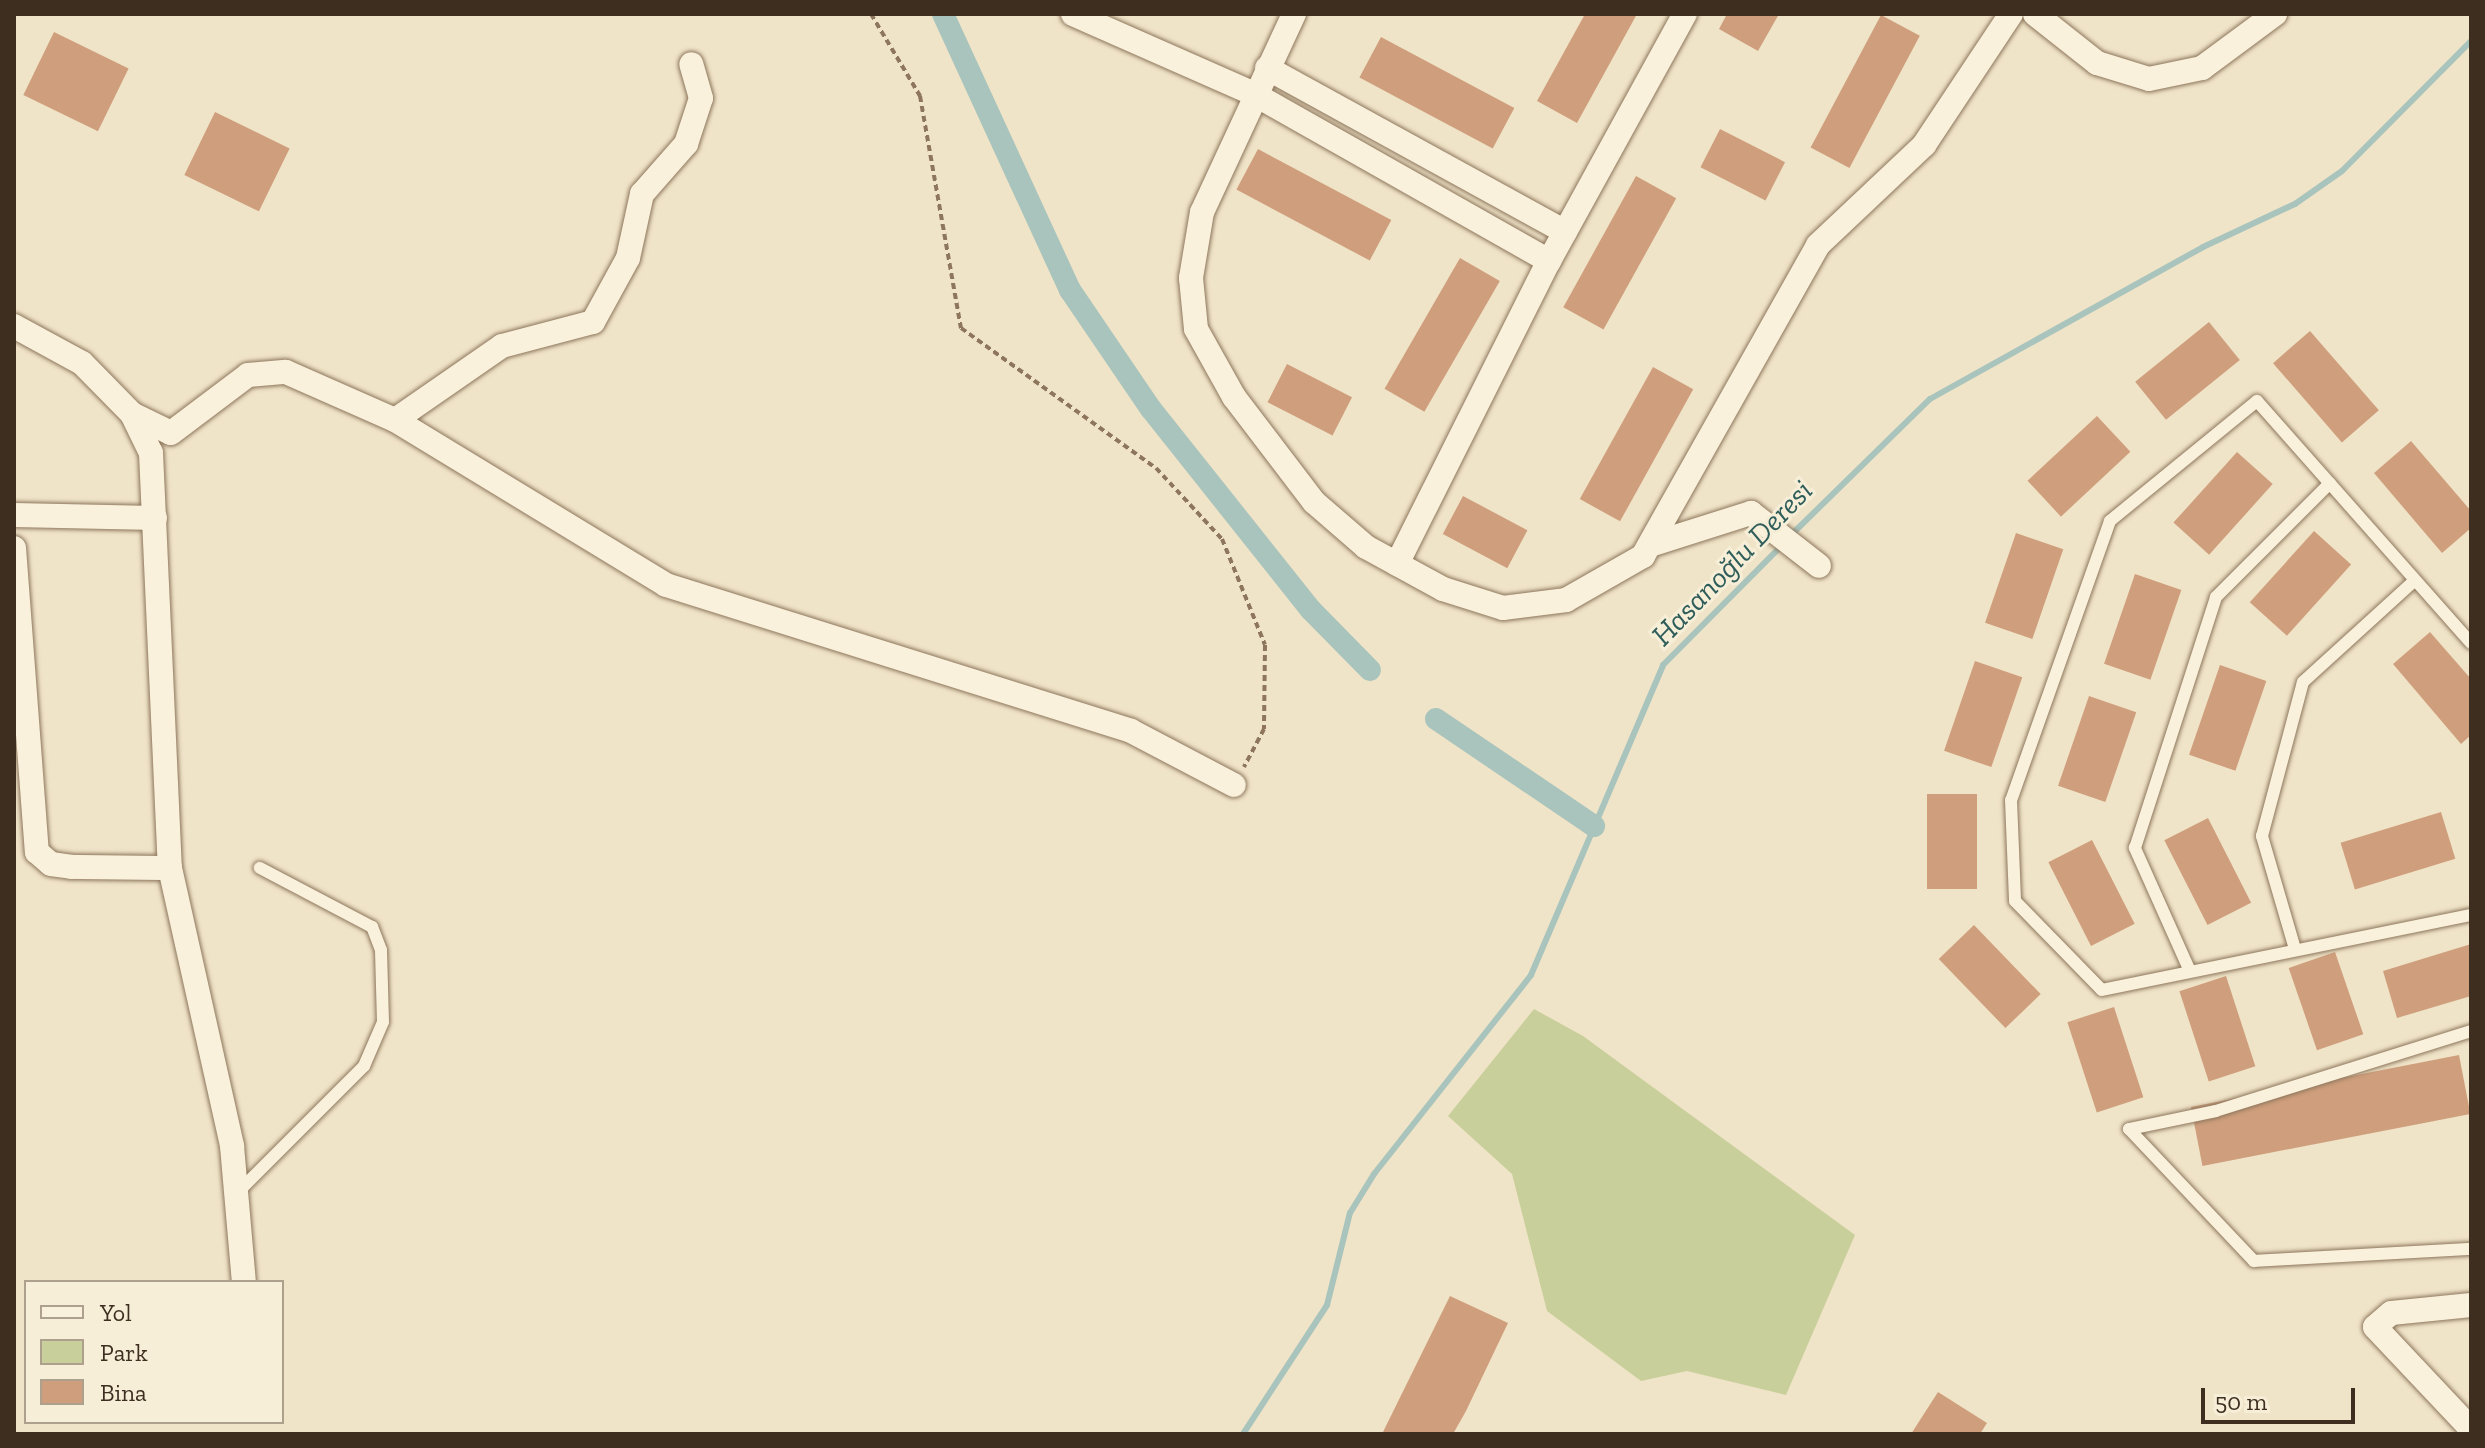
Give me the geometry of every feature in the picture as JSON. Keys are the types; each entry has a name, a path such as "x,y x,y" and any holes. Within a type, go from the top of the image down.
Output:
{"street":[{"path":"1073,14 1254,94 1549,261"},
{"path":"1294,14 1254,94 1202,212 1191,278 1196,329 1234,397 1314,502 1397,564 1443,589 1503,608 1566,600 1610,580 1653,544 1818,245 1924,145 2011,14"},
{"path":"1397,564 1549,261 1685,14"},
{"path":"2035,14 2097,63 2149,79 2202,68 2275,14"},
{"path":"395,420 502,346 593,322 628,258 642,194 686,144 701,98 691,64"},
{"path":"1267,68 1565,232"},
{"path":"14,326 82,363 132,414 151,453 170,868 237,1193 244,1280"},
{"path":"132,414 171,433 190,426 248,375 286,372 395,420 666,585 1131,731 1234,785"},
{"path":"1653,544 1751,513 1778,529 1819,566"},
{"path":"14,515 155,518"},
{"path":"14,548 37,852 51,864 72,867 170,868"},
{"path":"2471,1305 2391,1313 2378,1317 2375,1327 2471,1429"}],"lane":[{"path":"2471,643 2257,401 2110,521 2011,800 2015,901 2102,990 2189,969 2471,915"},
{"path":"2189,969 2135,848 2216,597 2330,483"},
{"path":"2295,949 2262,836 2303,682 2415,580"},
{"path":"237,1193 364,1066 383,1022 381,950 372,927 260,868"},
{"path":"2471,1031 2216,1111 2129,1129 2254,1261 2471,1249"}],"path":[{"path":"871,14 920,96 961,328 1156,468 1222,539 1265,645 1264,729 1234,785"}],"green space":[{"path":"1534,1009 1583,1036 1855,1235 1786,1395 1687,1371 1641,1381 1547,1311 1512,1174 1448,1116"}],"building":[{"path":"1585,14 1637,14 1577,123 1537,101"},
{"path":"1727,14 1779,14 1758,51 1719,29"},
{"path":"1881,15 1920,36 1849,168 1811,147"},
{"path":"54,32 129,68 98,131 23,95"},
{"path":"1381,37 1514,108 1493,149 1359,78"},
{"path":"215,112 290,148 259,211 184,175"},
{"path":"1720,129 1785,162 1766,200 1700,167"},
{"path":"1258,149 1391,220 1370,261 1236,190"},
{"path":"1636,176 1676,198 1604,329 1563,307"},
{"path":"1460,258 1500,281 1424,412 1384,389"},
{"path":"2209,322 2240,360 2166,420 2135,382"},
{"path":"2310,331 2379,410 2342,442 2273,363"},
{"path":"1287,364 1352,397 1333,435 1267,402"},
{"path":"1653,367 1693,389 1620,521 1580,499"},
{"path":"2097,416 2130,452 2061,517 2028,481"},
{"path":"2411,441 2471,511 2471,528 2442,553 2374,473"},
{"path":"2237,452 2273,484 2209,555 2173,523"},
{"path":"1463,496 1527,530 1507,568 1443,534"},
{"path":"2314,531 2351,564 2287,636 2250,602"},
{"path":"2016,533 2063,549 2032,639 1985,623"},
{"path":"2135,574 2181,590 2150,680 2104,664"},
{"path":"2430,632 2471,679 2471,735 2461,744 2393,664"},
{"path":"1975,661 2022,677 1991,767 1944,751"},
{"path":"2220,665 2266,681 2235,771 2189,755"},
{"path":"2089,696 2136,712 2105,802 2058,786"},
{"path":"1927,794 1977,794 1977,889 1927,889"},
{"path":"2441,812 2455,859 2355,890 2341,843"},
{"path":"2208,818 2251,903 2207,925 2164,840"},
{"path":"2092,840 2135,924 2091,946 2048,862"},
{"path":"1974,925 2041,994 2005,1028 1939,959"},
{"path":"2471,944 2471,996 2397,1018 2383,971"},
{"path":"2335,952 2363,1034 2317,1050 2289,968"},
{"path":"2226,976 2255,1066 2209,1081 2179,991"},
{"path":"2114,1007 2143,1097 2097,1112 2067,1022"},
{"path":"2459,1055 2470,1114 2202,1166 2191,1107"},
{"path":"1450,1296 1508,1323 1466,1411 1453,1434 1382,1434"},
{"path":"1938,1392 1987,1423 1980,1434 1911,1434"}],"waterway":[{"path":"943,14 1070,290 1151,409 1311,610 1370,670"},
{"name":"Hasanoğlu Deresi","path":"1789,537 1930,399 2203,247 2295,204 2342,171 2471,41"},
{"name":"Hasanoğlu Deresi","path":"1243,1434 1327,1305 1350,1213 1374,1174 1531,975 1663,665 1781,546"},
{"path":"1436,719 1594,826"}]}
